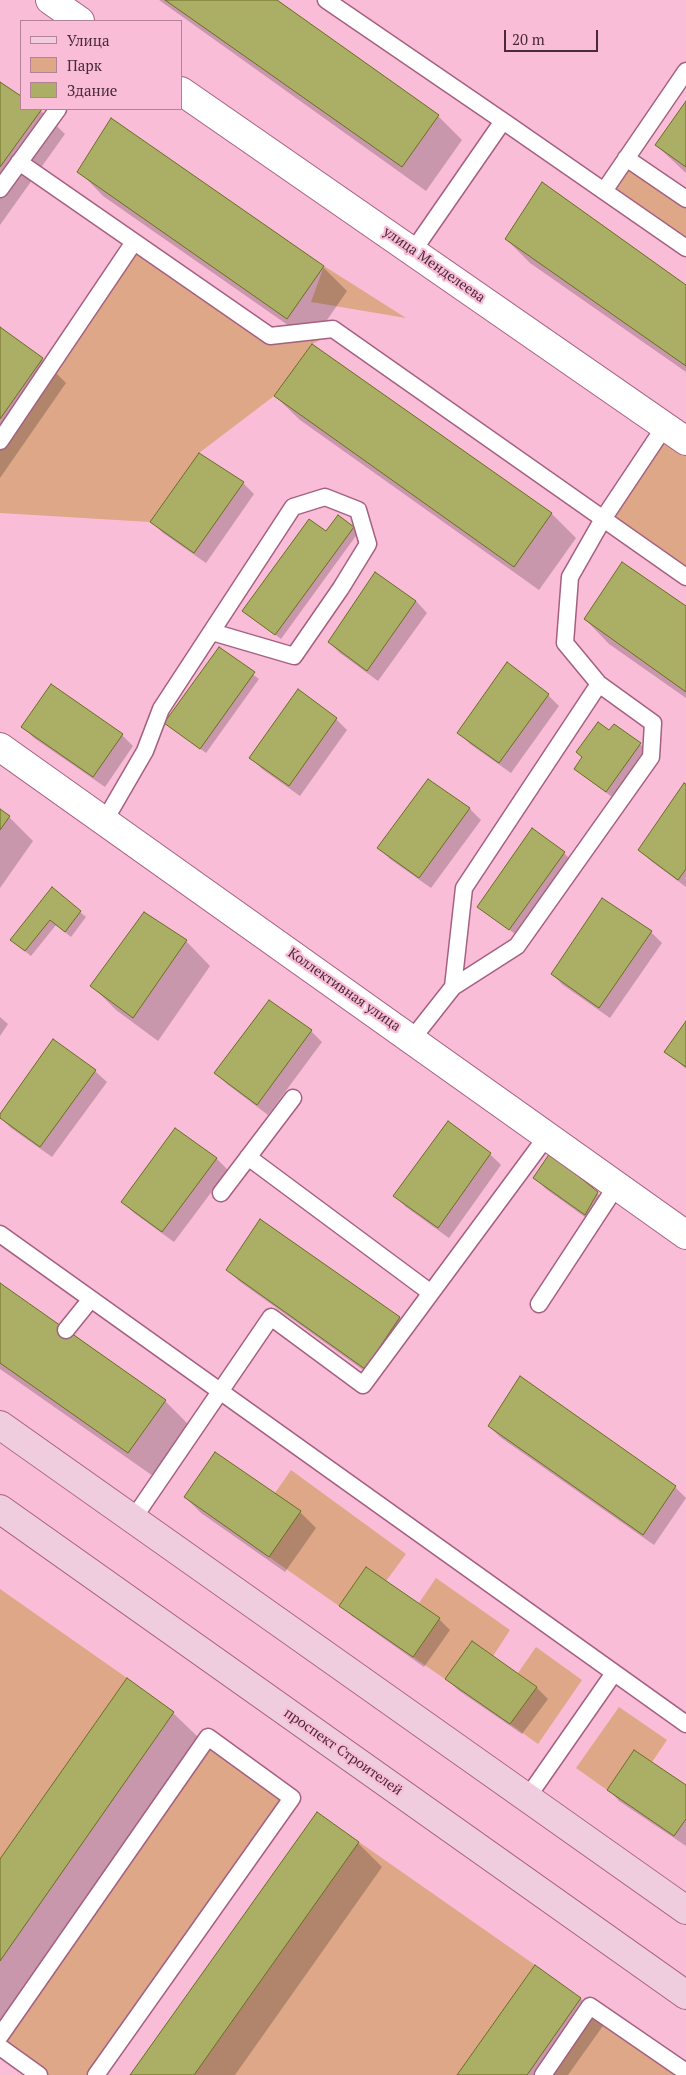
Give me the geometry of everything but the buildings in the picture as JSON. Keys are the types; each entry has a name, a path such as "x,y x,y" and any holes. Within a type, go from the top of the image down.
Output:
{"main road":[{"path":"0,1425 686,1910"},
{"name":"проспект Строителей","path":"0,1509 686,1995"}],"street":[{"name":"улица Менделеева","path":"182,92 676,434"},
{"name":"Коллективная улица","path":"0,747 686,1235"}],"lane":[{"path":"326,0 686,248"},
{"path":"604,191 686,71"},
{"path":"0,189 57,110"},
{"path":"413,250 503,121"},
{"path":"626,158 686,199"},
{"path":"19,162 270,336 334,329 686,577"},
{"path":"0,440 134,242"},
{"path":"412,1039 453,987 517,946 652,757 653,723 599,684 565,643 570,577 603,519 676,434"},
{"path":"105,820 145,751 161,709 293,507 325,497 358,510 368,544 341,588 294,656 212,632"},
{"path":"453,987 464,888 599,684"},
{"path":"221,1193 293,1098"},
{"path":"133,1519 271,1317 363,1385 548,1136"},
{"path":"248,1157 431,1292"},
{"path":"539,1304 617,1185"},
{"path":"0,1234 686,1724"},
{"path":"66,1330 91,1299"},
{"path":"527,1798 614,1673"},
{"path":"0,2036 208,1738 292,1798 96,2075"},
{"path":"543,2075 590,2006 686,2072"},
{"path":"0,2047 39,2075"}],"green space":[{"path":"629,166 686,204 686,241 612,190"},
{"path":"135,248 270,342 332,334 312,344 274,396 199,453 150,522 0,513 0,448"},
{"path":"324,266 406,318 311,302"},
{"path":"663,437 686,453 686,571 610,518"},
{"path":"291,1470 406,1554 386,1581 366,1567 339,1606 269,1557 275,1493"},
{"path":"436,1578 510,1630 493,1656 472,1641 445,1679 413,1657 440,1618 419,1603"},
{"path":"0,1589 127,1678 0,1859"},
{"path":"536,1647 582,1680 538,1744 510,1724 537,1687 518,1673"},
{"path":"619,1707 667,1740 652,1762 634,1750 607,1790 576,1768"},
{"path":"209,1744 286,1799 90,2075 48,2075 2,2043"},
{"path":"359,1842 535,1965 457,2075 194,2075"},
{"path":"590,2006 686,2075 543,2075"}]}
